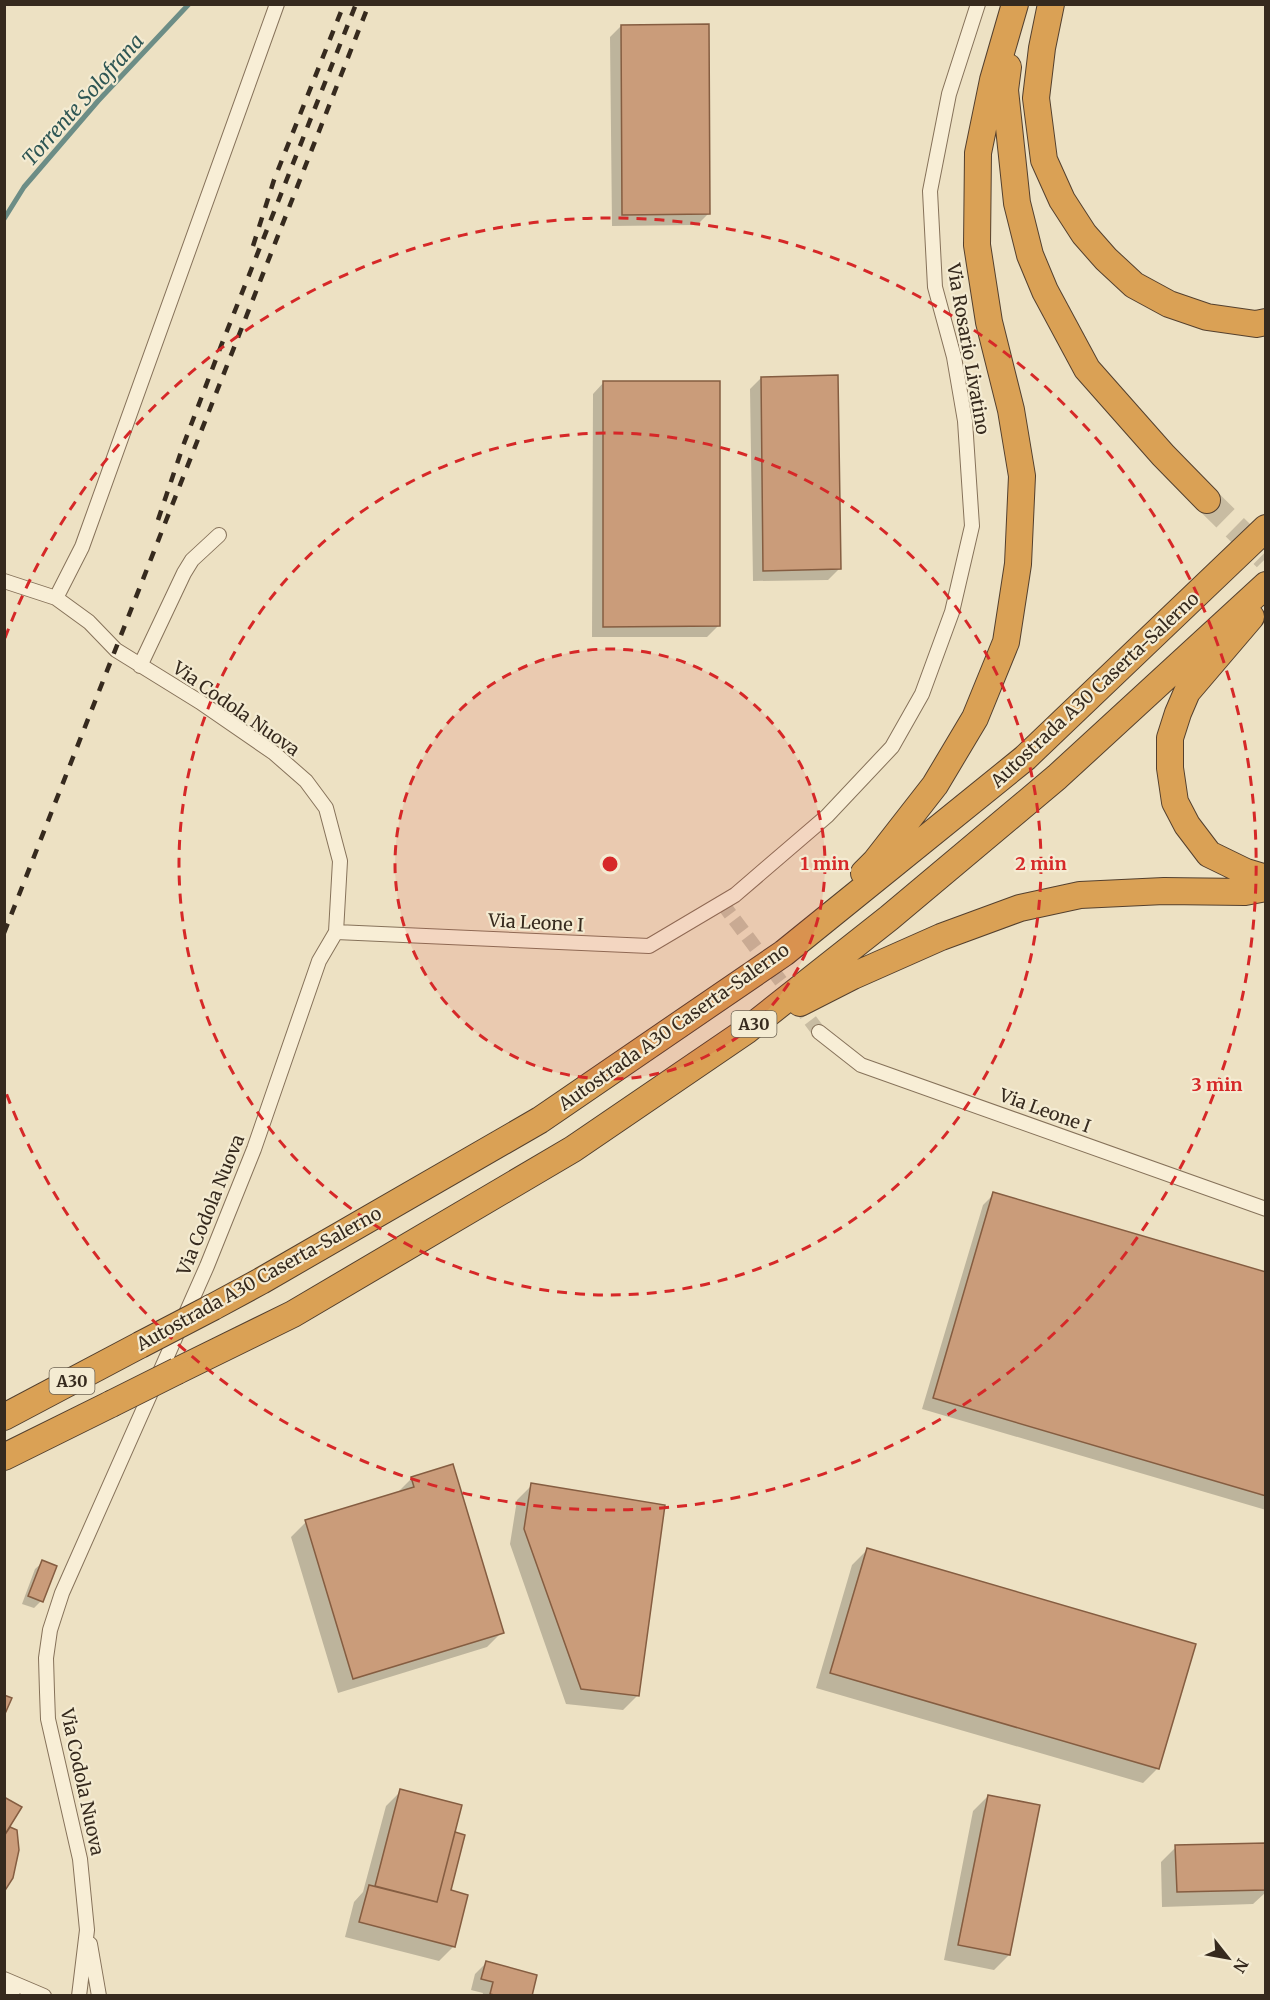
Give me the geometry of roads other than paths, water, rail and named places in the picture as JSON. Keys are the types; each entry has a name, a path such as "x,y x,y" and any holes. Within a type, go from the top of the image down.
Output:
{"highway":[{"path":"1015,4 1005,90 1017,203 1030,255 1045,291 1087,369 1162,455 1207,500"},
{"path":"784,953 875,862 935,784 975,718 1006,642 1018,564 1022,476 1011,410 989,322 977,245 978,153 993,80 1015,4"},
{"path":"1010,139 1027,59 1049,4"},
{"path":"1049,4 1036,98 1044,160 1062,200 1084,234 1134,285 1169,304 1207,317 1256,324 1266,322"},
{"name":"Autostrada A30 Caserta-Salerno","path":"4,1417 261,1281 540,1119 784,953 1025,759 1266,528"},
{"name":"Autostrada A30 Caserta-Salerno","path":"4,1457 293,1314 573,1149 746,1031 889,918 1058,777 1266,585"},
{"path":"1266,601 1187,692 1170,738 1170,768 1175,802 1187,825 1209,854 1245,872 1266,878"},
{"path":"746,1031 853,976 941,937 1020,908 1080,895 1164,891 1245,892 1266,888"}],"street":[{"path":"56,598 82,547 277,4"},
{"name":"Via Rosario Livatino","path":"722,903 735,895 827,816 892,747 922,694 952,612 972,526 965,421 954,357 935,287 930,191 949,94 978,4"},
{"path":"140,666 184,573 192,560 219,535"},
{"name":"Via Codola Nuova","path":"4,581 56,598 89,622 116,650 200,702 274,753 306,781 326,808 340,861 336,932 320,961 254,1149 215,1244 67,1582 50,1630 46,1658 48,1719 80,1859 87,1930 79,1995"},
{"name":"Via Leone I","path":"336,932 649,946 722,903"},
{"name":"Via Leone I","path":"819,1032 861,1065 1266,1209"},
{"path":"87,1930 99,1995"},
{"path":"4,1979 44,1995"},
{"path":"4,1986 13,1995"}],"waterway":[{"name":"Torrente Solofrana","path":"4,219 24,187 98,101 189,4"}],"tunnel":[{"path":"1207,500 1266,558"},
{"path":"722,903 819,1032"}],"railway":[{"path":"253,246 274,180 344,4"},
{"path":"158,520 221,346 356,4"},
{"path":"4,933 369,4"}]}
